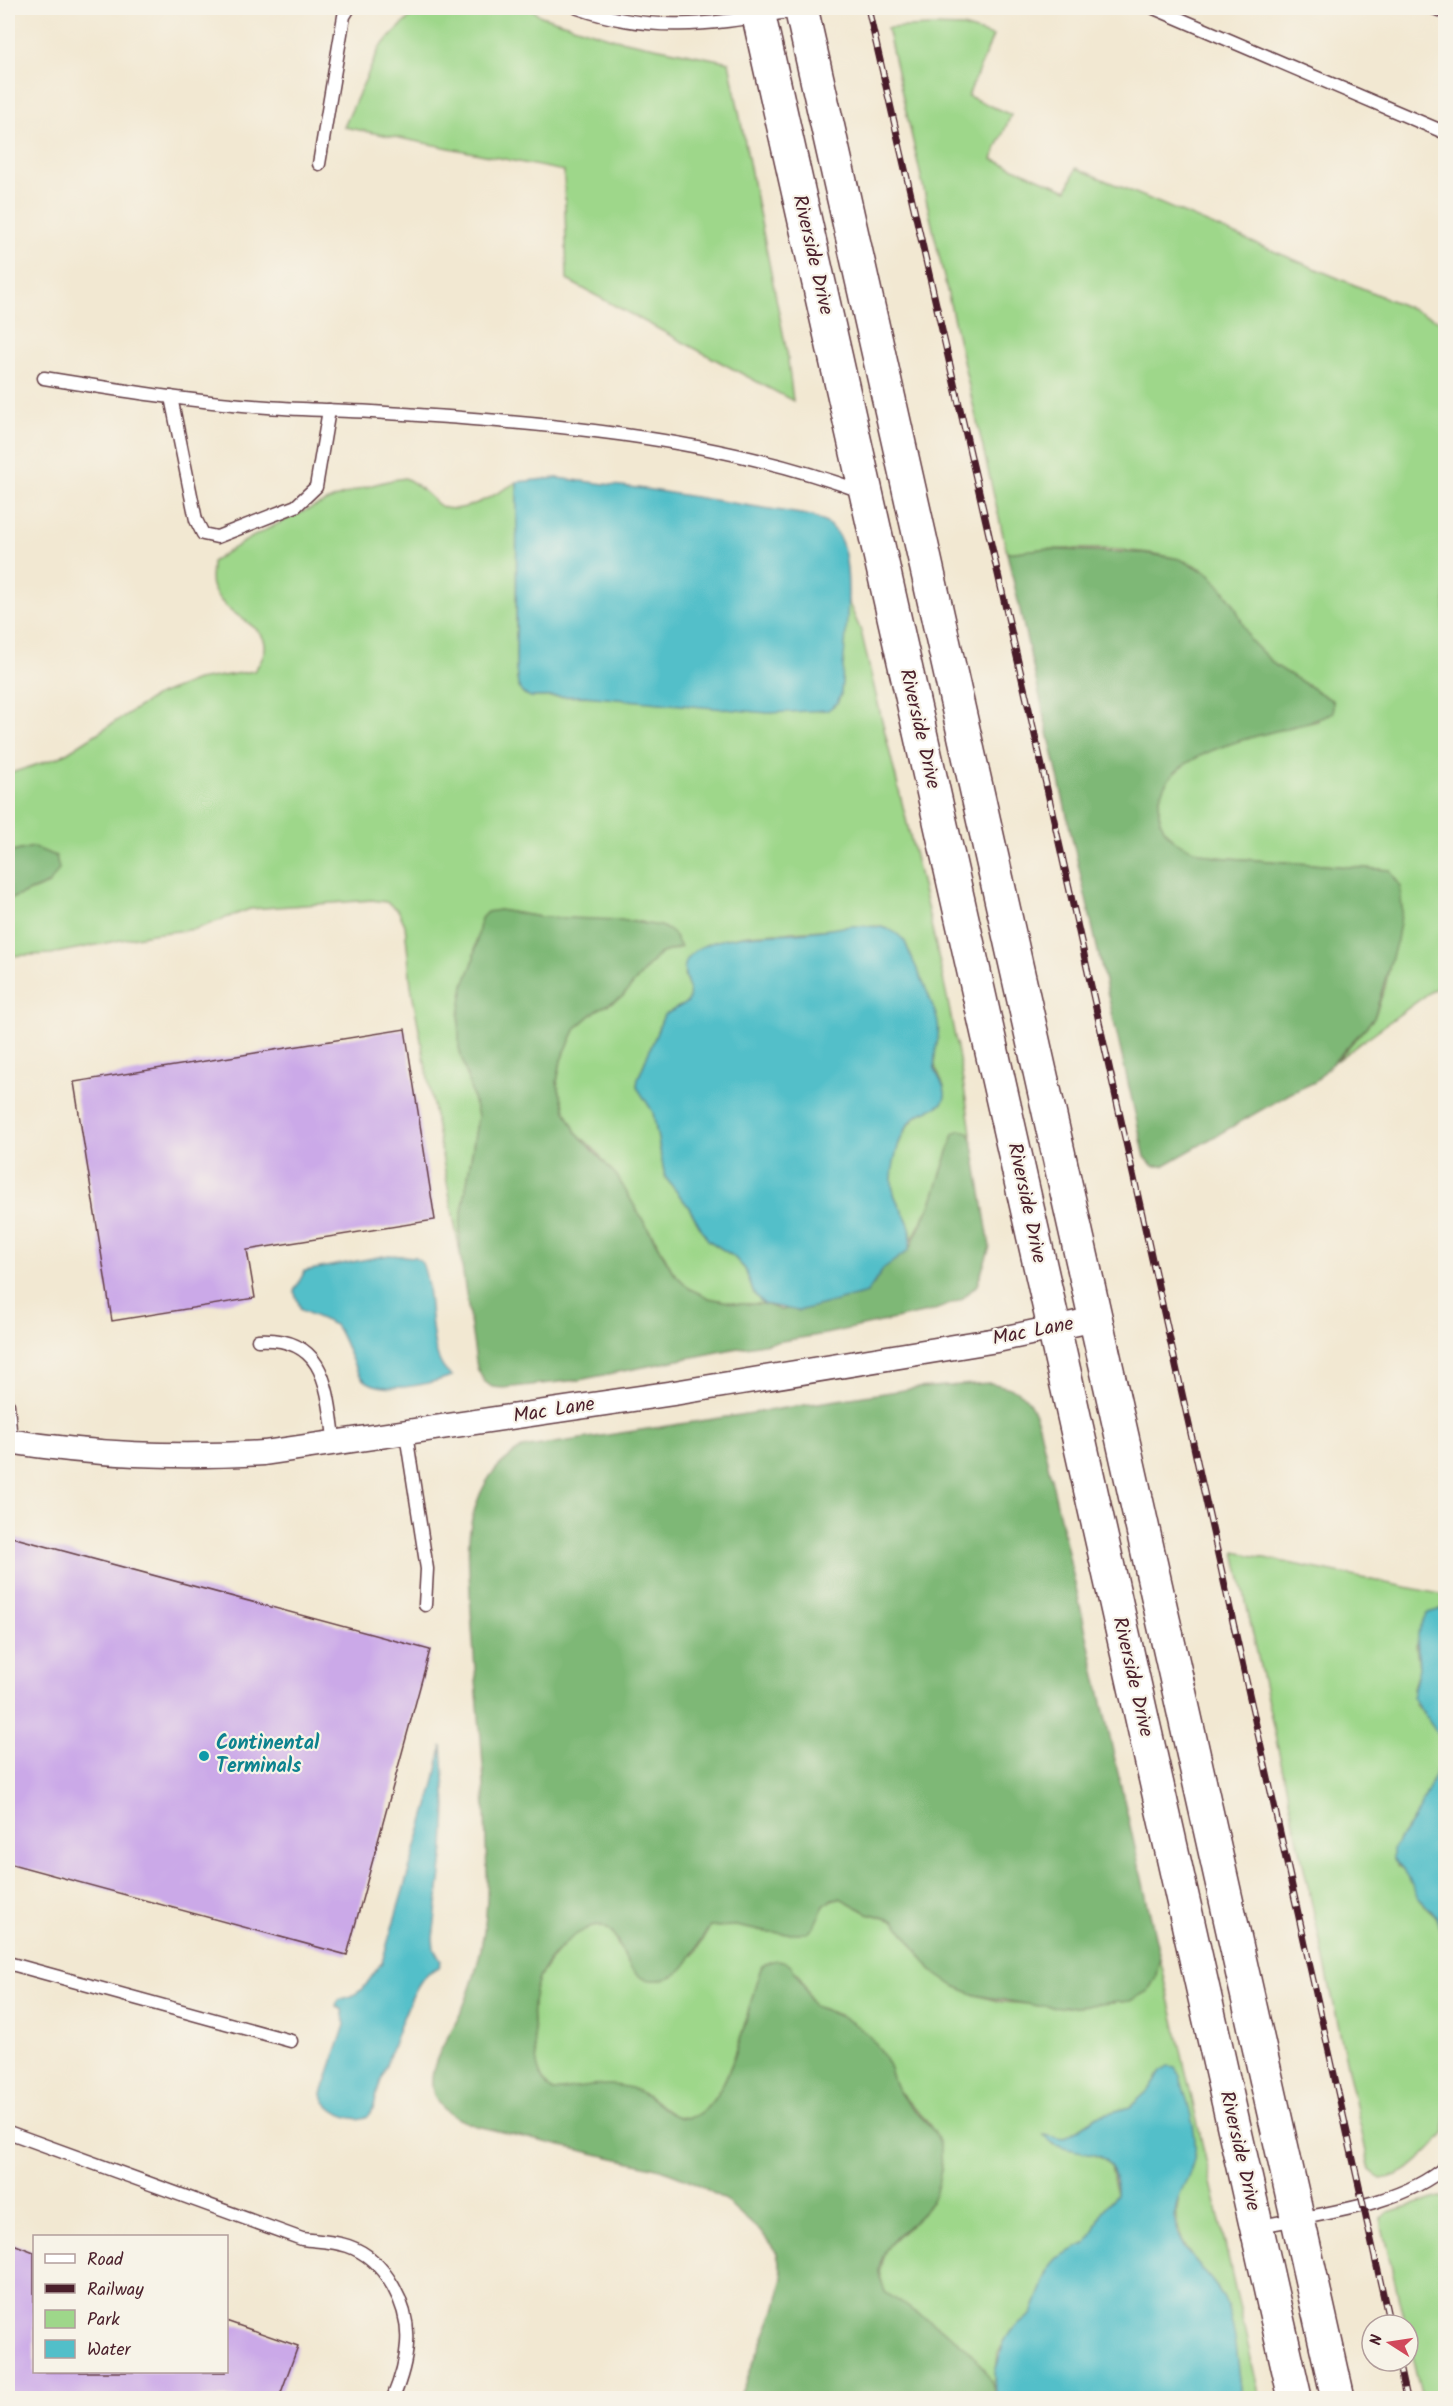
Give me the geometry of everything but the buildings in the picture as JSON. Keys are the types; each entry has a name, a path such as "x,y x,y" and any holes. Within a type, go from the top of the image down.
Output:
{"main road":[{"path":"807,8 1096,1319 1338,2398"},
{"name":"Riverside Drive","path":"758,12 1295,2398"}],"street":[{"name":"Mac Lane","path":"9,1442 117,1455 264,1453 406,1434 697,1389 1096,1319"}],"lane":[{"path":"319,164 344,16 349,8"},
{"path":"578,8 617,20 661,26 758,12 807,8"},
{"path":"1154,8 1446,133"},
{"path":"44,378 171,398 269,408 560,426 732,454 810,472 866,494"},
{"path":"171,398 196,520 203,534 217,537 296,506 316,487 329,410"},
{"path":"258,1340 294,1344 305,1351 321,1369 334,1444"},
{"path":"8,1405 9,1442"},
{"path":"406,1434 427,1569 425,1605"},
{"path":"8,1962 291,2041"},
{"path":"8,2132 302,2240 338,2244 358,2251 383,2272 397,2294 404,2317 408,2342 404,2368 393,2398"},
{"path":"1256,2228 1406,2191 1446,2166"}],"green space":[{"path":"419,8 530,8 541,16 615,39 729,62 787,353 793,401 567,280 564,171 344,127 380,47"},
{"path":"963,27 993,36 968,96 1011,115 992,159 1067,190 1076,168 1445,323 1445,981 1336,1061 1374,1018 1385,987 1402,910 1400,886 1390,870 1215,857 1178,843 1165,831 1159,812 1161,792 1172,774 1187,763 1222,746 1318,721 1314,689 1262,655 1247,635 1232,602 1212,577 1196,566 1145,552 1054,549 1007,553 887,28"},
{"path":"405,478 438,504 456,509 478,503 517,482 516,668 518,685 522,693 531,697 841,694 847,599 861,631 922,884 950,1011 972,1139 968,1132 954,1134 931,1204 911,1241 908,1222 892,1185 895,1155 903,1135 913,1120 926,1110 941,1104 944,1087 935,1066 932,1007 905,942 880,926 748,935 707,946 684,974 691,995 688,1002 664,1015 638,1079 637,1086 653,1112 665,1177 688,1206 708,1240 733,1256 745,1269 754,1294 764,1304 738,1304 709,1298 690,1289 673,1272 657,1242 598,1153 576,1132 565,1110 557,1082 561,1060 576,1028 597,1010 622,997 659,954 680,947 672,932 642,922 540,917 499,910 476,941 473,963 464,985 478,1116 460,1225 460,1253 411,986 405,925 398,910 386,902 372,900 250,909 196,929 151,934 51,954 8,956 8,900 49,884 33,847 8,853 8,774 60,757 154,697 197,680 254,671 263,656 265,644 261,634 219,599 211,583 212,562 279,523 333,499 359,489"},
{"path":"1040,549 1144,553 1180,559 1210,574 1234,604 1250,640 1276,666 1333,701 1333,713 1313,721 1227,745 1200,756 1177,770 1163,789 1159,812 1161,823 1171,838 1187,847 1215,857 1390,870 1400,886 1402,910 1397,940 1374,1018 1315,1082 1291,1093 1163,1166 1153,1166 1145,1157 1007,553"},
{"path":"33,847 56,856 59,869 50,883 8,900 8,853"},
{"path":"499,910 540,917 621,920 661,926 672,932 681,947 659,954 622,997 597,1010 576,1028 561,1060 557,1082 565,1110 576,1132 617,1176 673,1272 690,1289 709,1298 738,1304 764,1304 781,1310 856,1295 873,1285 884,1267 908,1251 931,1204 954,1134 960,1130 968,1132 972,1139 990,1247 977,1285 961,1300 932,1311 825,1334 733,1349 579,1380 503,1388 492,1387 484,1381 477,1368 460,1253 460,1225 478,1116 459,1048 459,1015 464,985 473,962 481,918 487,912"},
{"path":"990,1383 1022,1394 1031,1405 1039,1425 1160,1958 1155,1979 1148,1991 1130,2001 1067,2007 1038,2006 975,1995 954,1986 933,1972 895,1921 868,1913 840,1898 832,1899 824,1906 814,1926 807,1933 770,1933 736,1926 710,1927 690,1960 669,1978 645,1979 636,1974 610,1931 599,1925 577,1934 554,1954 540,1977 533,2003 539,2072 547,2086 553,2091 600,2085 624,2086 646,2095 676,2116 694,2116 709,2105 722,2085 733,2060 762,1966 773,1961 781,1961 789,1964 795,1971 814,2006 838,2015 867,2034 883,2054 901,2096 937,2136 941,2161 934,2196 925,2210 885,2251 879,2270 880,2276 885,2292 935,2324 967,2349 990,2379 996,2398 739,2398 775,2310 783,2278 777,2253 763,2234 725,2200 694,2182 661,2169 476,2126 447,2112 441,2107 433,2093 434,2066 468,1994 485,1926 487,1873 484,1782 469,1563 469,1534 473,1515 490,1476 504,1461 522,1448 917,1388"},
{"path":"1235,1552 1445,1595 1445,1608 1439,1609 1416,1646 1419,1668 1413,1688 1415,1704 1435,1727 1440,1737 1441,1760 1418,1813 1398,1841 1397,1865 1404,1869 1423,1904 1436,1916 1445,1946 1445,2133 1409,2169 1391,2177 1381,2179 1370,2170"},
{"path":"841,1898 868,1913 895,1921 933,1972 975,1995 1002,2002 1067,2007 1130,2001 1155,1979 1160,1958 1260,2398 1242,2398 1238,2361 1224,2299 1189,2253 1178,2229 1180,2192 1192,2165 1161,2072 1150,2089 1130,2107 1098,2116 1063,2139 1045,2136 1055,2145 1082,2150 1103,2159 1111,2166 1116,2194 1102,2212 1093,2234 1085,2244 1057,2258 1051,2265 1032,2314 1011,2331 998,2354 994,2388 985,2372 960,2345 885,2292 879,2272 885,2249 926,2210 935,2192 942,2167 940,2145 928,2122 897,2090 889,2066 840,2015 814,2006 798,1973 762,1966 733,2060 722,2085 709,2105 694,2116 676,2116 646,2095 634,2090 600,2086 552,2091 543,2081 535,2055 532,2014 534,1993 540,1978 554,1956 563,1945 584,1929 594,1926 604,1927 612,1934 620,1949 694,1955 710,1927 736,1926 770,1933 819,1915 827,1903"},
{"path":"1440,2197 1446,2198 1445,2398 1422,2398 1416,2373 1420,2373 1420,2313 1402,2313 1382,2227 1382,2219 1389,2212"}],"water":[{"path":"557,478 645,489 807,515 831,526 840,539 845,554 848,592 841,694 837,703 828,710 768,713 584,696 531,697 522,693 518,685 516,668 517,482"},
{"path":"851,926 874,926 888,929 905,942 928,992 938,1023 934,1063 945,1094 942,1103 917,1116 909,1124 901,1138 896,1155 892,1178 893,1188 895,1197 908,1221 911,1240 908,1251 884,1268 867,1293 798,1311 764,1304 754,1294 745,1269 733,1256 708,1240 688,1206 665,1177 653,1112 637,1087 638,1079 664,1015 688,1002 689,991 685,967 693,953 704,946 735,937 809,932"},
{"path":"389,1255 415,1257 421,1261 428,1289 437,1356 443,1368 452,1376 417,1385 390,1388 368,1382 356,1369 335,1325 301,1310 294,1291 305,1271"},
{"path":"1446,1608 1445,1946 1436,1916 1417,1896 1404,1869 1393,1859 1393,1849 1418,1813 1441,1760 1440,1737 1412,1697 1419,1668 1417,1634 1428,1613"},
{"path":"442,1746 446,1807 444,1849 433,1938 434,1949 441,1961 439,1967 423,1979 409,2004 371,2113 356,2119 334,2111 328,2106 322,2094 345,2025 342,2010 336,2006 338,2000 352,1996 363,1989 382,1962 433,1789"},
{"path":"1168,2067 1175,2068 1180,2076 1195,2143 1194,2162 1176,2206 1176,2227 1184,2247 1224,2299 1234,2335 1242,2398 996,2398 995,2372 1004,2342 1011,2331 1032,2314 1051,2265 1057,2258 1085,2244 1093,2234 1102,2212 1116,2194 1115,2176 1109,2164 1100,2157 1053,2143 1044,2135 1063,2139 1098,2116 1130,2107 1150,2089 1161,2072"}],"railway":[{"path":"868,8 1037,744 1387,2313"},
{"path":"1401,2373 1406,2398"}],"place":[{"name":"Continental Terminals","path":"204,1756"}]}
